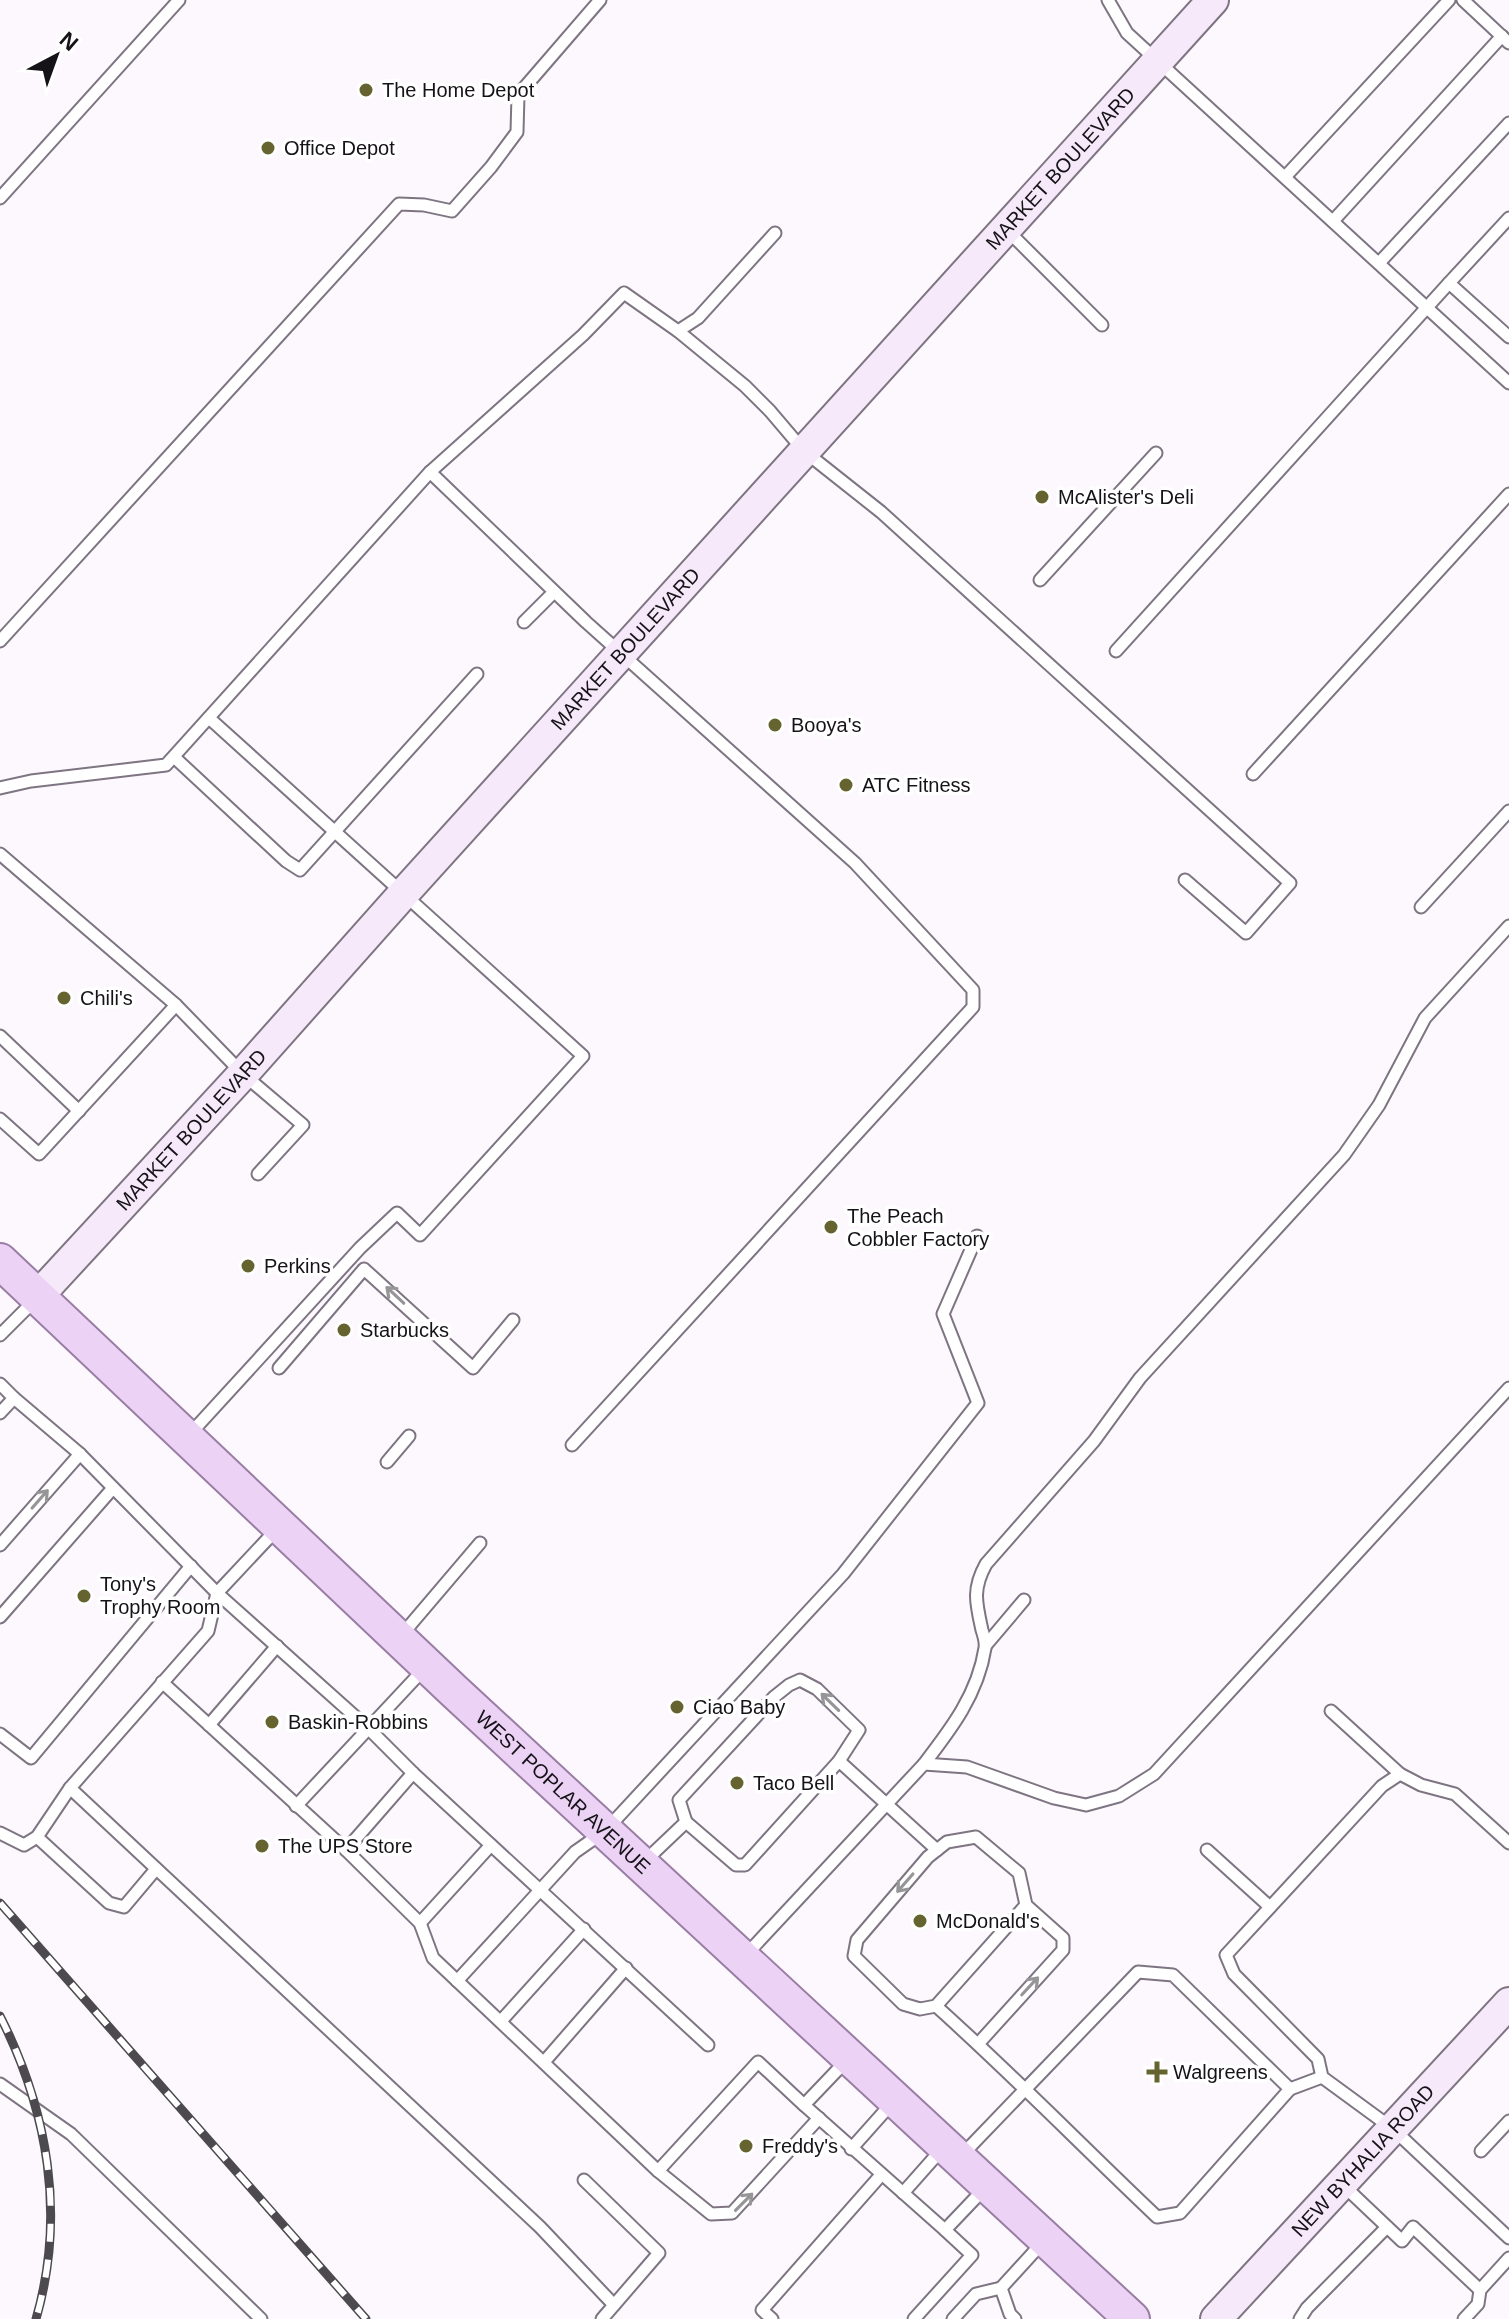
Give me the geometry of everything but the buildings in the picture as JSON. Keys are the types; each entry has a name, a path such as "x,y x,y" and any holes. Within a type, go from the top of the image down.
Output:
{"main road":[{"name":"WEST POPLAR AVENUE","path":"0,1261 427,1666 1132,2319"}],"street":[{"name":"MARKET BOULEVARD","path":"38,1296 243,1074 1213,0"},
{"name":"NEW BYHALIA ROAD","path":"1216,2319 1509,2003"}],"lane":[{"path":"0,198 179,0"},
{"path":"0,641 399,204 452,211 517,132 518,95 600,0"},
{"path":"1108,0 1127,33 1509,383"},
{"path":"1285,177 1449,0"},
{"path":"1333,221 1505,40 1463,0"},
{"path":"1379,263 1509,123"},
{"path":"1116,651 1509,218"},
{"path":"1006,228 1102,325"},
{"path":"678,331 698,318 775,233"},
{"path":"1449,283 1509,337"},
{"path":"0,788 46,779 166,765 430,472 583,335 624,293 678,331 745,386 804,451 881,512 1290,883 1246,933 1185,880"},
{"path":"1040,580 1156,453"},
{"path":"430,472 554,592 855,863 973,990 973,1007 572,1445"},
{"path":"1253,774 1509,494"},
{"path":"524,622 554,592"},
{"path":"174,757 286,861 300,870 477,674"},
{"path":"187,1438 360,1248 397,1213 420,1235 583,1056 209,718"},
{"path":"1421,907 1509,811"},
{"path":"0,854 176,1005 243,1074 303,1125 258,1174"},
{"path":"986,1645 976,1603 977,1581 986,1564 1094,1441 1140,1378 1344,1155 1379,1105 1425,1018 1509,926"},
{"path":"0,1119 39,1154 176,1005"},
{"path":"0,1036 79,1111"},
{"path":"457,1981 575,1852 605,1831 843,1574 978,1403 943,1314 977,1236"},
{"path":"279,1368 364,1269 369,1270 473,1368 513,1320"},
{"path":"0,1335 38,1296"},
{"path":"0,1384 80,1454 217,1593 368,1728 708,2045"},
{"path":"924,1764 967,1767 1054,1798 1086,1805 1119,1796 1154,1774 1509,1388"},
{"path":"0,1413 14,1398"},
{"path":"387,1462 409,1436"},
{"path":"0,1545 80,1454"},
{"path":"0,1617 113,1488"},
{"path":"0,1833 24,1845 37,1837 70,1788 208,1631 217,1593 280,1526"},
{"path":"398,1638 480,1543"},
{"path":"0,1734 31,1758 191,1566"},
{"path":"743,1958 924,1764 959,1718 976,1682 986,1645 1024,1600"},
{"path":"209,1725 277,1646"},
{"path":"296,1806 427,1666"},
{"path":"800,1680 817,1689 859,1730 839,1761 745,1865 736,1865 686,1822 679,1800 774,1697 800,1680"},
{"path":"162,1682 346,1850 420,1923 433,1958 658,2171 711,2214 732,2213 819,2118"},
{"path":"1331,1711 1400,1774 1421,1785 1455,1794 1509,1843"},
{"path":"839,1761 937,1850"},
{"path":"346,1850 413,1773"},
{"path":"1400,1774 1382,1786 1226,1955 1234,1974 1318,2059 1322,2077 1393,2129 1509,2238"},
{"path":"70,1788 540,2227 614,2305"},
{"path":"641,1865 686,1822"},
{"path":"37,1837 109,1903 124,1907 156,1869"},
{"path":"978,2044 1063,1950 1063,1938 1026,1905 1019,1873 976,1837 947,1842 857,1940 854,1956 903,2004 920,2009 936,2006 1026,1905"},
{"path":"420,1923 491,1845"},
{"path":"1207,1850 1270,1907"},
{"path":"501,2021 584,1929"},
{"path":"544,2062 626,1968"},
{"path":"903,2193 1024,2090 1138,1972 1173,1975 1290,2089"},
{"path":"936,2006 1157,2217 1180,2213 1290,2089 1322,2077"},
{"path":"804,2105 850,2057"},
{"path":"658,2171 758,2062 972,2255 914,2319"},
{"path":"0,2084 71,2134 261,2319"},
{"path":"851,2149 896,2100"},
{"path":"1481,2151 1509,2121"},
{"path":"772,2319 762,2310 881,2175"},
{"path":"584,2180 659,2253 602,2319"},
{"path":"945,2230 988,2185"},
{"path":"1342,2185 1402,2241 1413,2227 1480,2290"},
{"path":"1300,2319 1307,2308 1387,2227"},
{"path":"953,2319 976,2294 1001,2288 1046,2239"},
{"path":"1464,2319 1478,2304 1480,2290 1509,2258"},
{"path":"1001,2288 1010,2314 1015,2319"}],"railway":[{"path":"0,1903 366,2319"},
{"path":"0,2016 30,2089 47,2164 50,2241 36,2319"}],"place":[{"name":"The Home Depot","path":"366,90"},
{"name":"Office Depot","path":"268,148"},
{"name":"McAlister's Deli","path":"1042,497"},
{"name":"Booya's","path":"775,725"},
{"name":"ATC Fitness","path":"846,785"},
{"name":"Chili's","path":"64,998"},
{"name":"The Peach Cobbler Factory","path":"831,1227"},
{"name":"Perkins","path":"248,1266"},
{"name":"Starbucks","path":"344,1330"},
{"name":"Tony's Trophy Room","path":"84,1596"},
{"name":"Ciao Baby","path":"677,1707"},
{"name":"Baskin-Robbins","path":"272,1722"},
{"name":"Taco Bell","path":"737,1783"},
{"name":"The UPS Store","path":"262,1846"},
{"name":"McDonald's","path":"920,1921"},
{"name":"Walgreens","path":"1157,2072"},
{"name":"Freddy's","path":"746,2146"}]}
